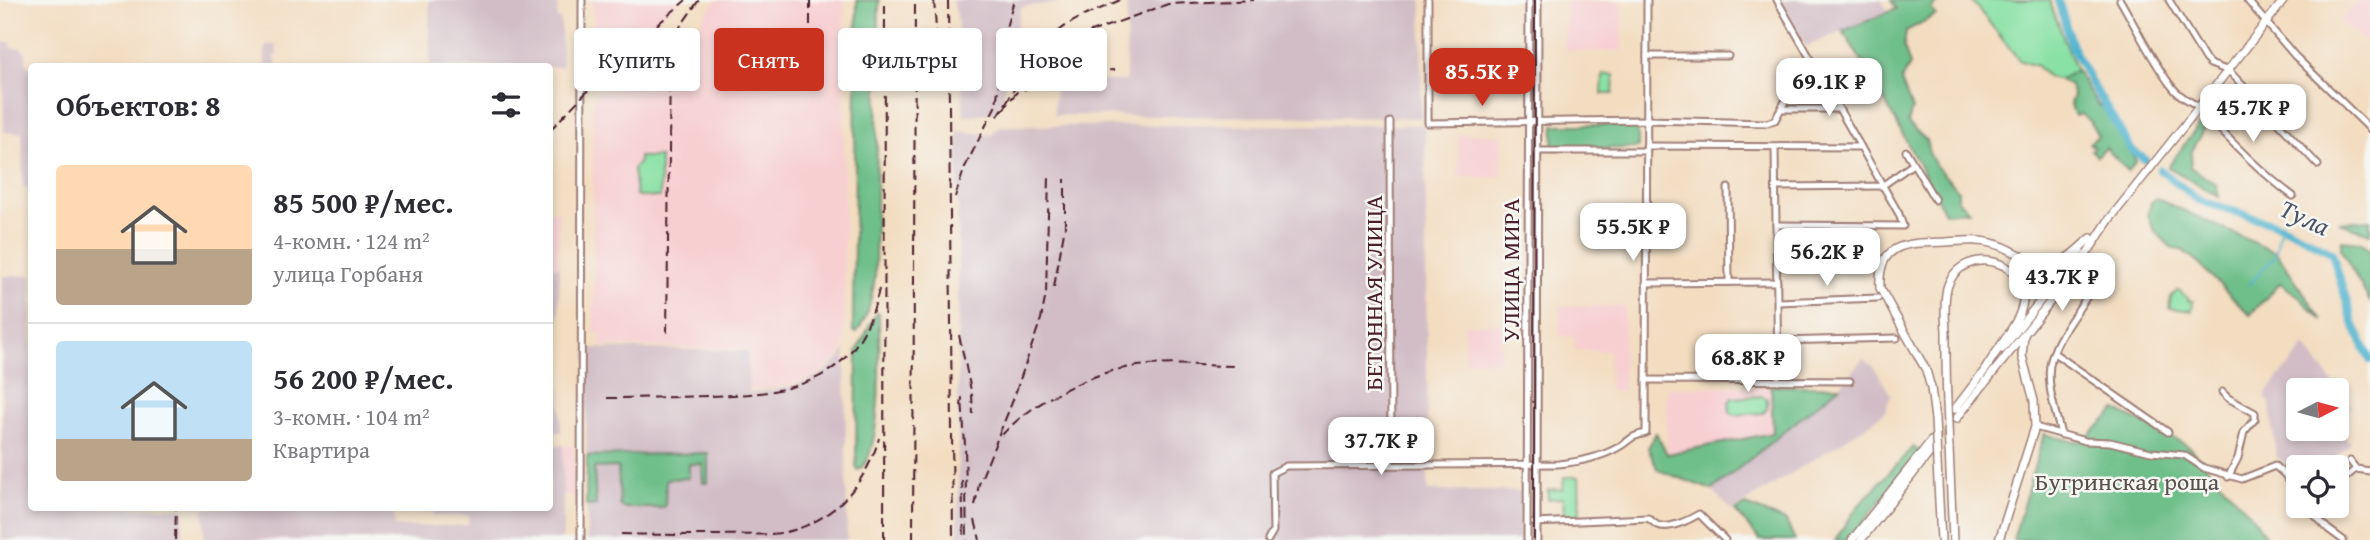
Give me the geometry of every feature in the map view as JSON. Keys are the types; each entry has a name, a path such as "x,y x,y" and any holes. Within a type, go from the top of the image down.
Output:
{"main road":[{"path":"1956,419 2078,267 2109,220 2284,0"},
{"path":"1955,409 2091,238 2109,220"},
{"path":"1941,540 1931,388 1926,370 1880,288 1879,274 1883,261 1896,247 1915,243 1980,241 2009,248 2037,262 2054,264 2062,261 2091,238"},
{"path":"1953,540 1947,402 1947,288 1960,270 1978,261 1990,260 2013,272 2022,287 2023,302 2019,316 1986,368"},
{"path":"1999,540 2035,427 2034,401 2022,356 2022,342 2027,328"},
{"path":"1852,540 1931,441"},
{"path":"1861,540 1931,450"}],"street":[{"path":"581,540 582,0"},
{"path":"1428,0 1428,122 1647,120 1767,123 1775,120 1788,96 1813,65"},
{"name":"УЛИЦА МИРА","path":"1527,540 1529,0"},
{"name":"УЛИЦА МИРА","path":"1536,540 1538,0"},
{"path":"1268,540 1273,531 1272,473 1286,466 1580,462 1619,447 1631,436 1646,433 1647,0"},
{"path":"1776,225 1903,226 1899,214 1777,0"},
{"path":"2120,0 2173,89 2186,101 2199,107 2272,181 2293,196"},
{"path":"2169,0 2205,59 2210,64 2229,71 2319,165"},
{"path":"2247,0 2295,56 2370,130"},
{"path":"1647,56 1728,57"},
{"path":"1782,109 1839,109"},
{"name":"БЕТОННАЯ УЛИЦА","path":"1390,122 1391,464"},
{"path":"1537,151 1861,147"},
{"path":"1775,148 1779,381"},
{"path":"1906,151 1935,200"},
{"path":"1776,187 1881,186 1913,164"},
{"path":"1728,188 1729,282"},
{"path":"1777,265 1872,262"},
{"path":"2062,435 2051,383 2050,370 2054,353 2100,274 2094,266 2078,267"},
{"path":"1646,283 1777,282"},
{"path":"1778,302 1878,298"},
{"path":"1778,341 1897,338"},
{"path":"2054,353 2168,432"},
{"path":"1646,380 1850,381"},
{"path":"2222,392 2255,413 2255,419 2244,432 2238,458 2228,477"},
{"path":"2035,427 2062,435 2184,455 2204,468 2228,477 2242,479 2275,466 2286,476"},
{"path":"2350,461 2356,469 2370,471"},
{"path":"2349,475 2356,469"},
{"path":"1527,523 1648,518 1657,526 1667,526 1699,514 1725,540"},
{"path":"2317,518 2343,540"}],"shaded area":[{"path":"429,0 558,0 557,19 561,20 562,67 553,67 553,63 430,63"},
{"path":"593,0 680,0 647,28 594,28"},
{"path":"716,0 844,0 844,28 838,28 838,91 844,91 844,347 840,355 822,372 784,386 750,391 748,349 600,346 600,333 594,333 592,103 602,91 700,91 700,28 697,28"},
{"path":"952,0 1082,0 1021,7 1017,28 996,28 996,91 1004,91 1003,97 996,112 964,116 962,91 982,91 982,28 958,28"},
{"path":"1127,0 1422,0 1421,118 1054,115 1055,91 1107,91 1107,81 1126,81"},
{"path":"1781,0 1881,0 1888,11 1806,47"},
{"path":"2359,0 2367,0 2370,3 2370,45 2340,22"},
{"path":"1565,2 1622,2 1622,51 1565,51"},
{"path":"3,42 11,42 11,48 21,48 26,53 28,66 28,188 23,187 22,133 4,132"},
{"path":"265,45 276,45 276,63 265,63"},
{"path":"1425,125 1428,491 1520,491 1520,540 958,540 958,131 991,135 999,126"},
{"path":"1458,134 1502,134 1501,177 1458,177"},
{"path":"553,211 559,211 559,267 553,267"},
{"path":"553,267 559,267 559,347 553,348"},
{"path":"28,275 28,511 183,511 183,540 2,540 3,276"},
{"path":"1560,306 1624,306 1623,391 1609,390 1609,351 1575,350 1575,336 1560,336"},
{"path":"1501,323 1501,361 1465,361 1464,324"},
{"path":"2305,346 2330,378 2286,378 2286,441 2351,443 2338,455 2286,455 2286,465 2276,456 2270,403 2264,396"},
{"path":"586,348 747,351 749,393 805,382 823,373 841,357 845,348 847,540 587,540"},
{"path":"1863,358 1874,367 1891,395 1885,411 1870,424 1732,511 1712,490 1840,386"},
{"path":"553,386 560,386 561,432 553,432"},
{"path":"1771,386 1773,433 1667,454 1667,388"},
{"path":"553,445 563,445 563,538 559,540 204,540 204,511 394,511 395,527 468,525 468,514 433,516 433,512 414,512 553,511"},
{"path":"563,445 574,449 576,496 562,496"}],"green space":[{"path":"857,0 879,0 879,28 857,28"},
{"path":"1891,0 1940,0 1931,8 1936,15 1906,31 1904,47 1910,65 1901,81 1912,109 1908,123 1926,140 1936,166 1958,190 1958,201 1969,211 1945,213 1875,83 1843,31 1896,9"},
{"path":"1971,0 2049,0 2076,70 2060,80 2048,77 2037,66 2020,61"},
{"path":"2076,70 2098,105 2105,109 2136,161 2128,171 2106,148 2097,156 2091,150 2094,147 2089,143 2098,136 2090,121 2081,114 2075,116 2070,103 2073,96 2070,86 2060,80"},
{"path":"1603,75 1614,75 1613,94 1602,94"},
{"path":"856,91 878,91 875,277 867,312 857,332 853,331"},
{"path":"2204,118 2207,125 2192,151 2190,167 2216,184 2219,197 2168,167"},
{"path":"1554,125 1638,125 1638,148 1553,149"},
{"path":"639,157 660,157 660,197 636,195 633,169 639,162"},
{"path":"2156,198 2277,253 2323,321 2297,295 2280,283 2250,315 2195,260 2182,250 2173,249 2153,229 2148,215 2151,202"},
{"path":"2370,220 2370,234 2339,222"},
{"path":"2342,240 2360,242 2370,250 2370,302 2341,250"},
{"path":"2178,290 2188,301 2193,301 2192,311 2169,308 2171,297"},
{"path":"876,313 879,313 879,347 876,423 866,461 858,470 857,351"},
{"path":"1771,386 1840,386 1712,490 1658,470 1648,448 1656,433 1667,454 1773,433"},
{"path":"1763,396 1767,399 1767,409 1763,413 1734,415 1730,412 1729,402 1732,398"},
{"name":"Бугринская роща","path":"2116,410 2187,445 2252,516 2268,540 2013,540 2044,434 2075,442 2085,439"},
{"path":"1913,447 1920,451 1849,540 1835,540 1857,507"},
{"path":"708,453 708,483 703,483 702,464 689,464 689,478 666,479 665,505 662,508 624,508 620,505 618,467 594,468 596,505 586,506 587,456"},
{"path":"1564,477 1579,477 1580,515 1564,515 1563,498 1548,499 1548,490 1563,489"},
{"path":"1746,505 1786,521 1795,540 1760,540 1735,511"}],"waterway":[{"name":"Тула","path":"2058,0 2072,46 2090,81 2132,150 2146,160"},
{"name":"Тула","path":"2160,170 2198,200 2281,226 2332,253 2353,323 2370,360"},
{"path":"2249,285 2275,256 2281,226"}],"tunnel":[{"path":"1934,447 1956,419"}],"tram line":[{"path":"1534,540 1535,0"}],"railway":[{"path":"553,127 624,53 686,0"},
{"path":"667,333 670,60 680,27 699,0"},
{"path":"810,0 810,28"},
{"path":"884,540 885,0"},
{"path":"913,540 915,0"},
{"path":"934,0 936,28"},
{"path":"948,0 953,540"},
{"path":"955,197 965,167 996,105 1007,24 1014,0"},
{"path":"1120,0 1080,18 1058,32 1032,61 998,116 1031,74 1054,51 1074,38 1168,4 1254,0"},
{"path":"1107,70 1115,70"},
{"path":"975,506 979,484 1013,400 1041,319 1046,294 1049,176"},
{"path":"1054,287 1065,226 1065,179"},
{"path":"607,398 739,395 768,392 818,377 838,364 855,346 869,321 879,289"},
{"path":"959,335 972,395 973,414"},
{"path":"1002,435 1052,396 1098,375 1142,366 1236,366"},
{"path":"961,406 962,398 967,540"},
{"path":"621,534 762,534 803,527 819,519 846,498 866,470 879,438"},
{"path":"962,480 964,540"},
{"path":"175,540 176,511"},
{"path":"975,520 980,540"}]}
